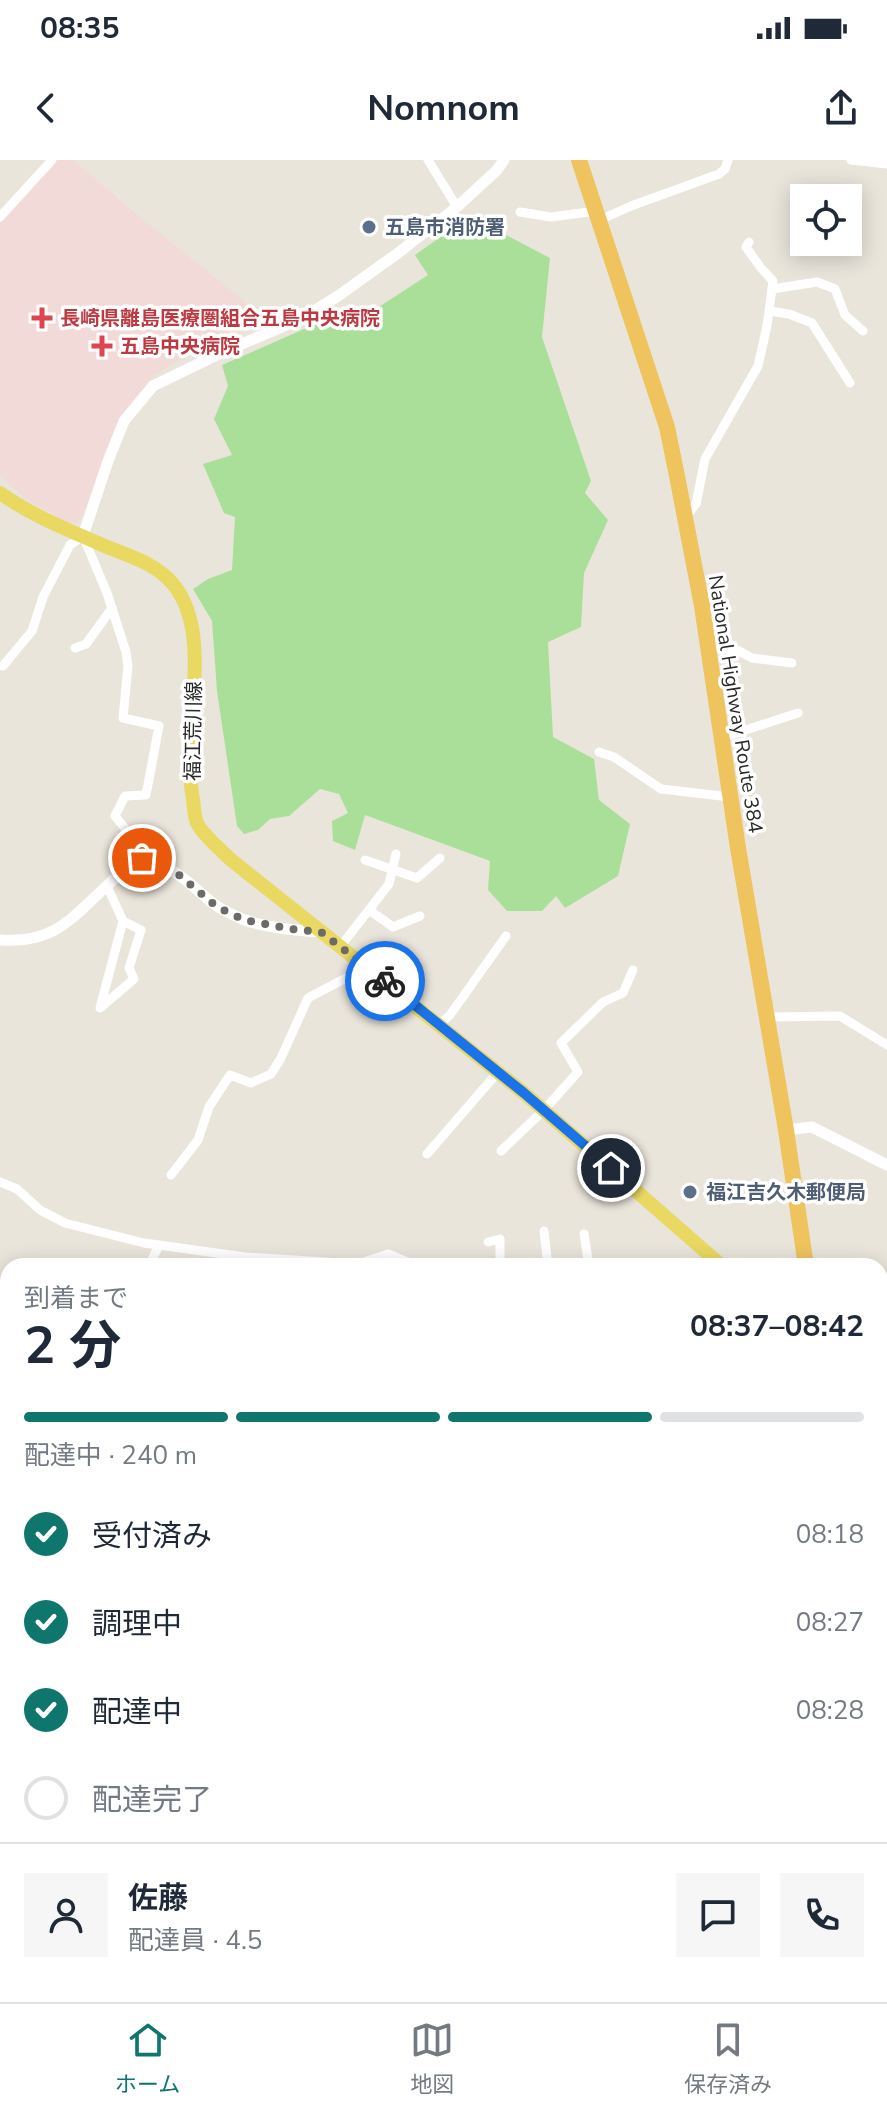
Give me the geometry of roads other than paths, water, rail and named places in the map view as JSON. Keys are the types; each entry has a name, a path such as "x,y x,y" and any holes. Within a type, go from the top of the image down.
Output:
{"highway":[{"name":"National Highway Route 384","path":"579,160 667,427 702,606 805,1258"}],"main road":[{"name":"福江荒川線","path":"0,493 158,570 174,585 193,628 195,655 189,750 190,786 197,824 230,859 544,1110 713,1258"}],"street":[{"path":"0,217 52,160"},
{"path":"428,160 457,207"},
{"path":"3,666 32,631 43,597 70,545 83,536 124,421 153,386 301,319 338,296 457,207 504,160"},
{"path":"520,212 551,217 598,216 719,174 728,160"},
{"path":"851,160 887,164"},
{"path":"685,518 696,504 705,459 758,366 773,281 746,247 749,242"},
{"path":"772,289 817,282 835,289 845,315 863,331"},
{"path":"769,311 789,314 812,323 850,383"},
{"path":"83,536 126,652 128,666 123,718 159,726 146,795 125,796 115,816 132,837 144,863"},
{"path":"75,648 86,644 112,608"},
{"path":"707,647 737,650 752,658 792,663"},
{"path":"721,738 798,713"},
{"path":"599,752 614,757 661,789 730,797"},
{"path":"340,947 389,884 396,854"},
{"path":"365,860 417,878 440,858"},
{"path":"0,940 33,939 53,933 124,870 144,863 178,874 217,907 244,920 321,932"},
{"path":"107,886 123,921 141,930 129,968 134,979 100,1008 123,921"},
{"path":"369,910 393,927 420,916"},
{"path":"439,1025 450,1015 506,936"},
{"path":"171,1175 198,1140 209,1107 230,1075 251,1083 271,1074 308,998 367,967"},
{"path":"501,1151 578,1072 561,1043 603,1002 623,993 633,970"},
{"path":"767,1017 840,1016 887,1045"},
{"path":"427,1154 498,1072"},
{"path":"786,1130 812,1127 887,1165"},
{"path":"0,1182 17,1189 40,1210 65,1223 159,1245 250,1258"},
{"path":"544,1231 547,1258"},
{"path":"584,1234 588,1258"},
{"path":"488,1242 500,1239 500,1258"},
{"path":"153,1258 159,1245"},
{"path":"377,1258 388,1254 398,1258"}],"place":[{"name":"五島市消防署","path":"369,227"},
{"name":"長崎県離島医療圏組合五島中央病院","path":"42,318"},
{"name":"五島中央病院","path":"102,346"},
{"name":"福江吉久木郵便局","path":"690,1192"}]}
